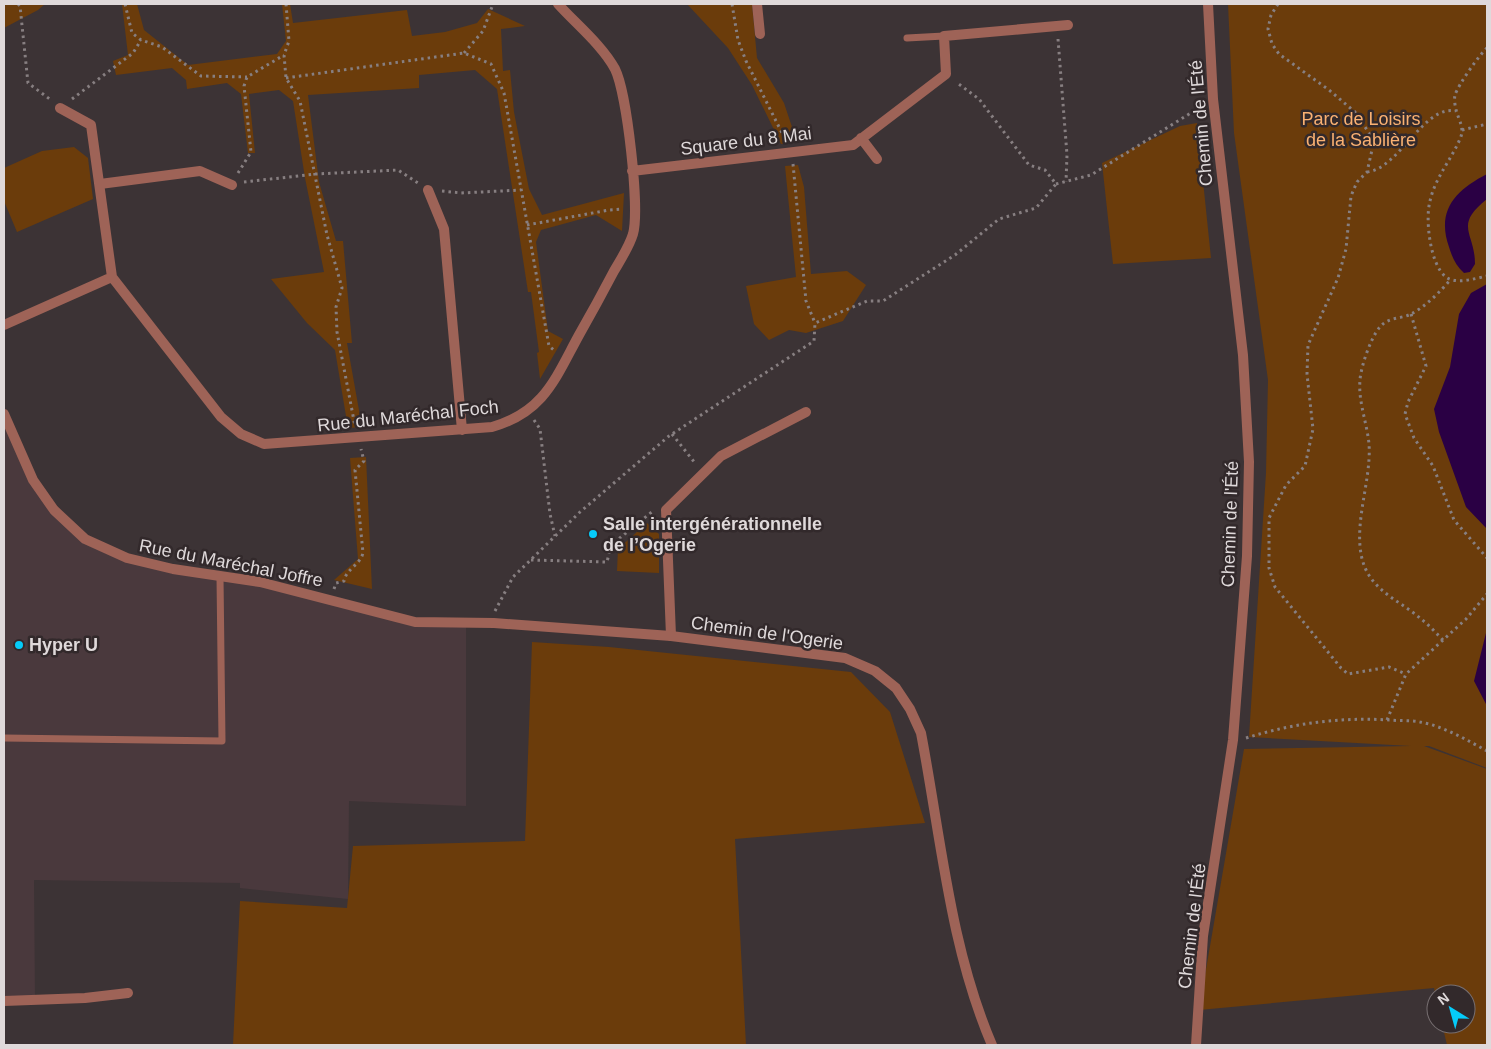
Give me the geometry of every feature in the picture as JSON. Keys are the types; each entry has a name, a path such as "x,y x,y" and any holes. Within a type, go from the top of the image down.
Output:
{"street":[{"name":"Rue du Maréchal Foch","path":"112,277 213,408 241,434 264,444 275,445 462,430 498,425 529,411 544,395 627,248 633,235 636,209 622,89 617,74 601,50 558,4"},
{"path":"757,4 760,34"},
{"name":"Chemin de l'Été","path":"1196,1045 1203,936 1233,740 1247,556 1249,462 1243,355 1213,99 1208,4"},
{"path":"946,74 944,36 1063,26"},
{"name":"Square du 8 Mai","path":"632,171 853,145 946,74"},
{"path":"4,325 112,277 91,124 60,108"},
{"path":"861,138 877,159"},
{"path":"100,184 200,170 232,185"},
{"path":"428,190 444,229 462,430"},
{"path":"671,636 666,510 721,456 806,412"},
{"name":"Rue du Maréchal Joffre","path":"4,414 42,496 85,539 110,552 150,565 260,582 415,622 494,623"},
{"name":"Chemin de l'Ogerie","path":"494,623 671,636 846,658 875,671 896,688 910,709 921,734 952,917 982,1021 992,1045"},
{"path":"4,1001 85,998 128,993"}],"lane":[{"path":"907,38 944,36"},
{"path":"4,738 222,741 220,577"}],"path":[{"path":"18,4 28,83 60,108 114,69 133,53 141,40"},
{"path":"125,4 132,33 141,40 162,47 201,76 247,77 284,55"},
{"path":"286,4 289,41 284,55 286,78 300,101 328,235 342,288 336,307 337,332 364,461 355,470 363,553 361,560 345,574 344,581 336,584 330,599"},
{"path":"464,53 483,30 492,4"},
{"path":"1278,4 1270,15 1268,30 1272,44 1279,54 1356,112 1369,133 1372,150 1367,172 1357,182 1351,196 1346,249 1338,278 1308,345 1307,374 1313,429 1305,466 1286,485 1269,518 1269,560 1275,587 1340,668 1348,674 1389,667 1406,674"},
{"path":"1063,26 1067,155 1066,182"},
{"path":"1487,48 1481,53 1455,95 1456,111 1462,124 1461,138 1441,173 1430,201 1428,229 1435,261 1447,277 1458,281 1487,276"},
{"path":"286,78 464,53 492,64 504,93 549,346 565,360"},
{"path":"946,74 979,98 1029,165 1045,170 1056,184"},
{"path":"232,185 251,152 244,86 247,77"},
{"path":"494,623 493,615 513,577 580,512 672,434 814,341 815,323 867,301 883,301 955,255 999,218 1036,208 1056,184 1091,175 1213,99"},
{"path":"1367,172 1373,172 1387,162 1436,116 1450,109 1456,111"},
{"path":"1462,130 1487,124"},
{"path":"232,185 316,174 398,170 428,190 461,193 521,190"},
{"path":"527,225 609,210 636,209"},
{"path":"1443,640 1421,619 1376,586 1366,570 1362,554 1360,522 1366,492 1369,445 1360,379 1373,338 1381,325 1396,317 1411,314 1444,288 1451,278"},
{"path":"1411,314 1426,366 1408,402 1405,414 1414,438 1433,466 1454,520 1487,558"},
{"path":"529,411 540,429 550,514 555,536"},
{"path":"672,434 689,456"},
{"path":"531,560 607,562 612,545 657,507 666,510"},
{"path":"1387,720 1406,674 1466,619 1487,594"},
{"path":"1233,740 1326,720 1387,720 1421,722 1467,740 1487,751"}],"shaded area":[{"path":"1487,174 1487,199 1477,208 1468,223 1475,264 1470,272 1464,273 1455,261 1449,247 1445,222 1447,212 1458,194"},
{"path":"1487,284 1487,529 1466,507 1439,432 1434,409 1450,367 1459,314 1471,293"},
{"path":"4,412 33,480 72,528 127,558 260,582 412,620 466,623 466,806 349,801 348,899 240,888 240,883 34,880 35,1000 4,1001"},
{"path":"1487,629 1487,706 1474,681"}],"green space":[{"path":"4,4 45,4 38,10 4,28"},
{"path":"122,4 137,4 144,30 188,65 277,54 286,41 282,4 290,4 293,23 407,10 412,36 445,32 477,23 488,9 525,26 501,29 503,71 510,70 514,112 529,189 542,215 624,193 622,231 596,215 541,230 536,242 548,331 563,339 540,379 537,353 539,352 531,292 528,292 497,89 475,70 419,75 419,88 308,95 319,182 336,241 343,241 352,343 347,343 362,427 348,428 335,350 307,323 271,279 324,272 305,178 293,101 279,90 249,94 255,153 248,153 241,94 227,83 187,89 186,80 172,68 116,75 113,61 128,55"},
{"path":"687,4 752,4 757,58 784,103 797,142 781,144 752,85 728,48"},
{"name":"Parc de Loisirs de la Sablière","path":"1228,4 1487,4 1487,768 1429,746 1424,746 1487,769 1487,1045 1447,1045 1444,1034 1476,1034 1476,984 1426,984 1426,989 1199,1010 1244,749 1411,746 1249,737 1266,473 1268,380 1234,133"},
{"path":"1197,123 1211,258 1113,264 1102,163 1180,126"},
{"path":"74,147 88,158 93,199 17,232 4,201 4,168 42,151"},
{"path":"798,165 804,187 811,274 847,271 866,285 843,321 806,333 789,330 769,340 754,324 746,286 796,277 785,166"},
{"path":"366,457 372,589 334,580 358,559 350,458"},
{"path":"647,523 659,534 659,573 617,571 618,549"},
{"path":"532,642 609,647 851,672 890,712 925,823 735,839 746,1045 233,1045 240,901 347,908 353,846 525,841"}],"place":[{"name":"Salle intergénérationnelle de l’Ogerie","path":"593,534"},
{"name":"Hyper U","path":"19,645"}]}
